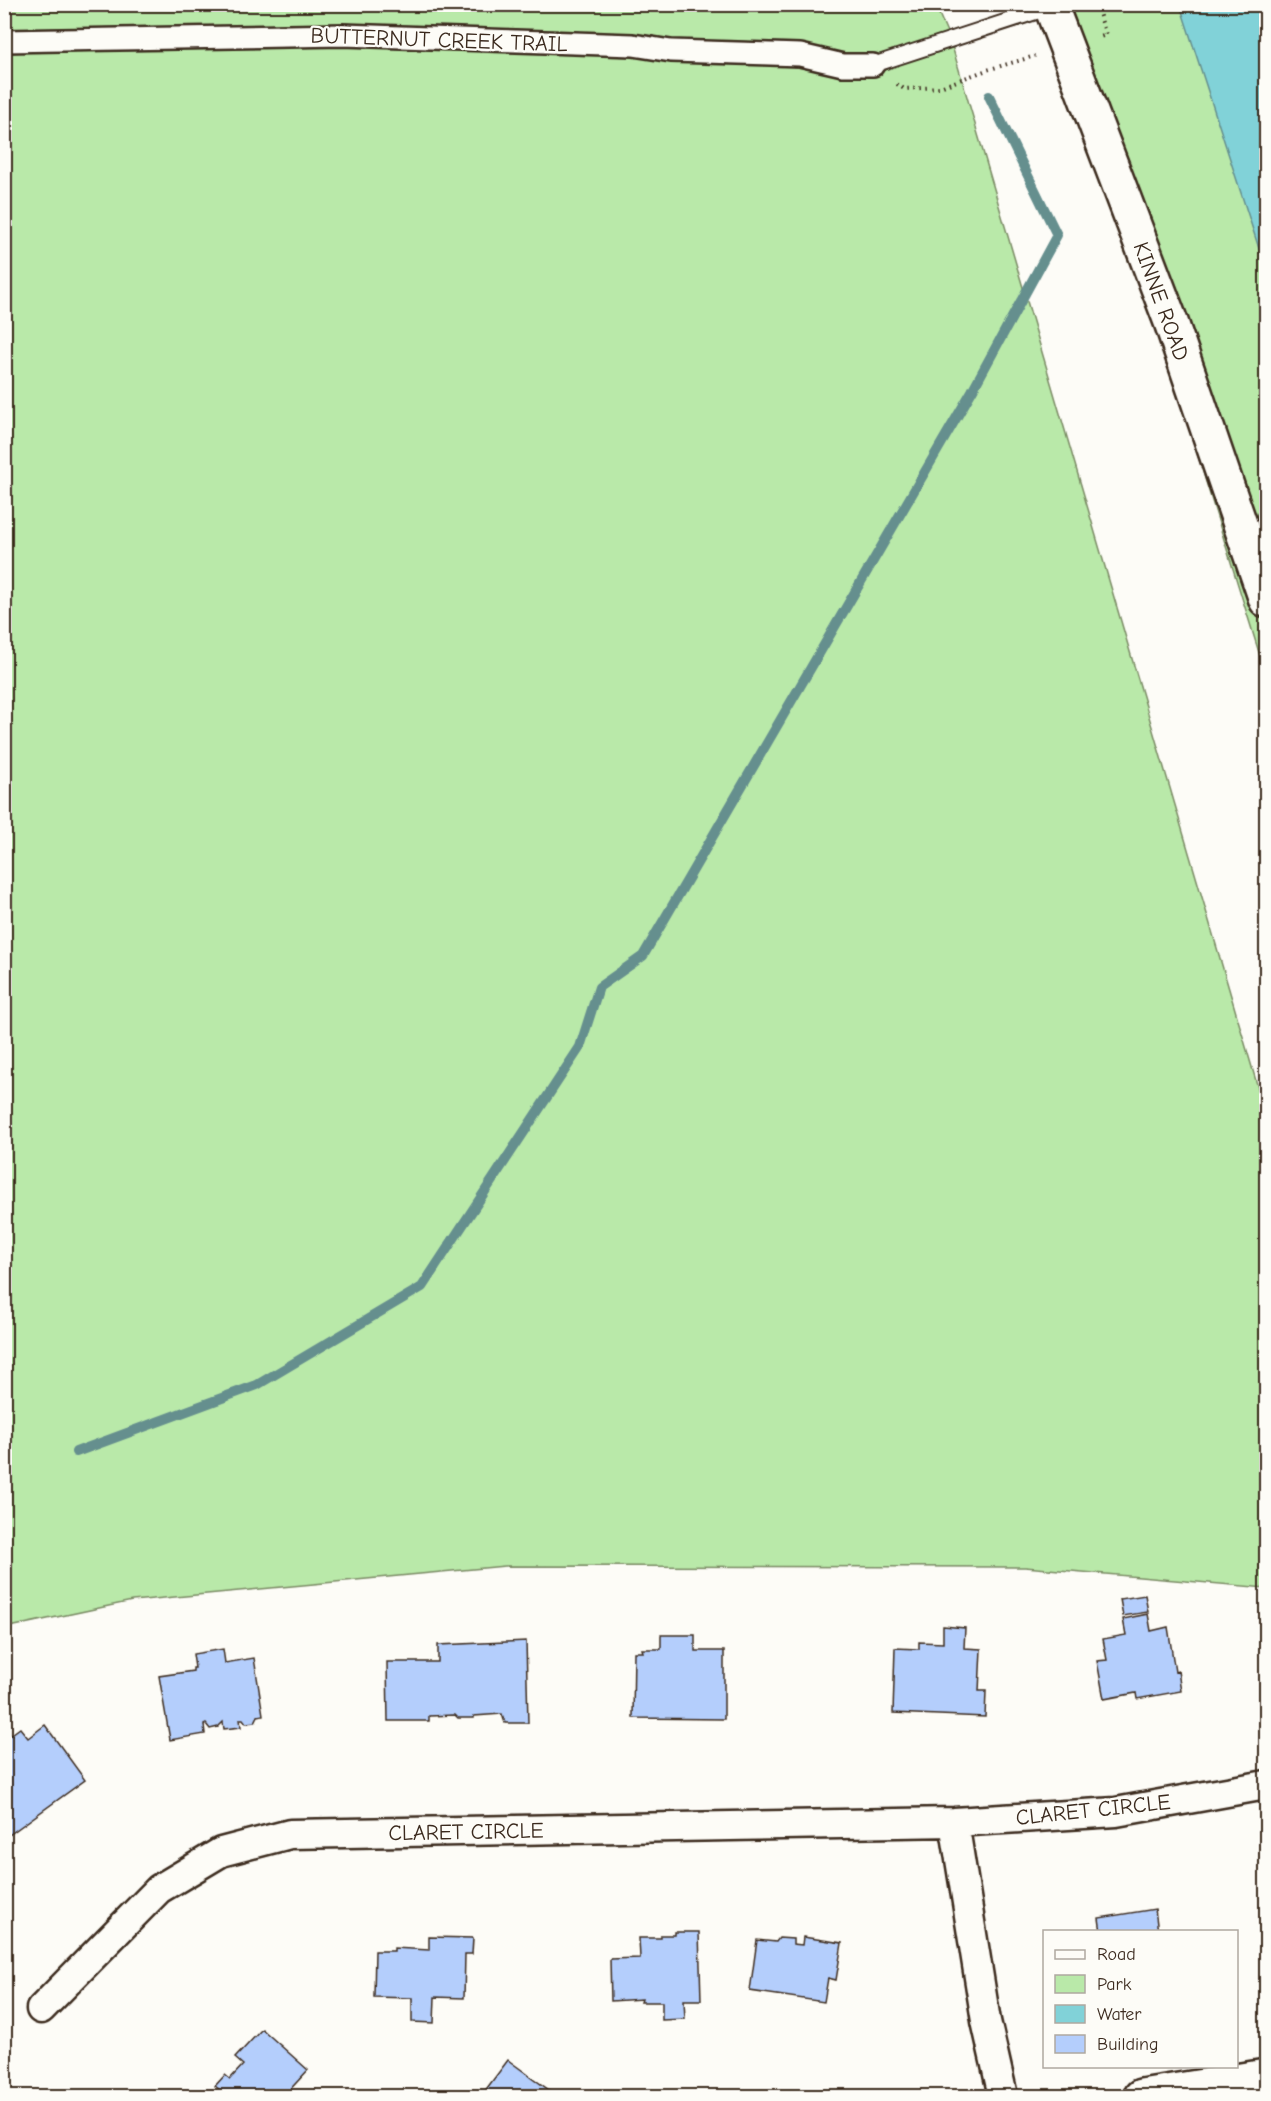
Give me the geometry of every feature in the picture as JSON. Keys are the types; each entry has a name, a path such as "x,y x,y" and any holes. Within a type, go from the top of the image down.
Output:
{"street":[{"name":"KINNE ROAD","path":"1051,6 1171,322 1266,600"},
{"name":"BUTTERNUT CREEK TRAIL","path":"4,41 343,34 633,45 671,51 800,55 843,64 873,65"},
{"name":"CLARET CIRCLE","path":"41,2009 159,1889 221,1852 290,1834 954,1821 1116,1812 1266,1785"},
{"path":"954,1821 987,2020 1003,2097"},
{"path":"1141,2097 1266,2076"}],"lane":[{"path":"873,65 1051,6"}],"path":[{"path":"873,65 904,89 940,87 987,70 1106,35 1096,4"}],"green space":[{"path":"4,5 935,5 950,39 1266,1115 1266,1588 1025,1567 505,1566 132,1601 5,1628"},
{"path":"1058,5 1266,5 1266,675"}],"water":[{"path":"1180,5 1266,5 1266,270"}],"building":[{"path":"1145,1595 1148,1612 1123,1616 1120,1599"},
{"path":"1148,1614 1151,1631 1168,1627 1175,1672 1178,1671 1181,1691 1137,1699 1136,1693 1104,1699 1097,1661 1107,1660 1103,1639 1126,1635 1123,1619"},
{"path":"943,1626 965,1628 964,1648 981,1649 979,1691 986,1691 985,1717 893,1713 895,1648 919,1649 919,1642 943,1643"},
{"path":"661,1635 695,1635 695,1651 724,1651 724,1719 633,1718 634,1652 643,1652 642,1649 661,1649"},
{"path":"526,1641 528,1723 505,1723 502,1714 474,1716 474,1718 458,1718 455,1715 429,1716 429,1721 388,1721 387,1662 438,1662 438,1645"},
{"path":"223,1649 225,1663 254,1658 263,1715 258,1716 255,1722 246,1723 240,1719 241,1727 224,1729 223,1722 218,1727 210,1729 206,1724 204,1725 205,1734 170,1740 159,1676 193,1671 195,1668 193,1654"},
{"path":"45,1725 85,1780 9,1835 4,1828 4,1735 6,1733 9,1736 20,1728 28,1738"},
{"path":"1155,1909 1158,1930 1101,1930 1099,1918"},
{"path":"675,1932 699,1932 701,2000 684,2000 685,2019 662,2020 662,2002 641,2002 642,1999 611,2001 610,1959 640,1958 639,1938 661,1938 661,1935 675,1935"},
{"path":"429,1937 473,1938 472,1954 465,1954 464,1998 435,1997 434,2023 412,2022 412,1998 374,1997 375,1951 394,1951 394,1948 429,1950"},
{"path":"803,1937 842,1943 836,1980 828,1978 824,2002 750,1991 757,1940 776,1942 779,1938 793,1939 793,1944 802,1945"},
{"path":"262,2029 308,2070 284,2096 214,2096 220,2090 215,2086 225,2075 230,2079 243,2065 235,2058"},
{"path":"508,2060 553,2093 551,2096 481,2096"},
{"path":"403,2095 403,2096 377,2096"}],"waterway":[{"path":"76,1452 257,1385 422,1287 580,1047 599,987 643,956 972,391 1057,235 989,96"}]}
